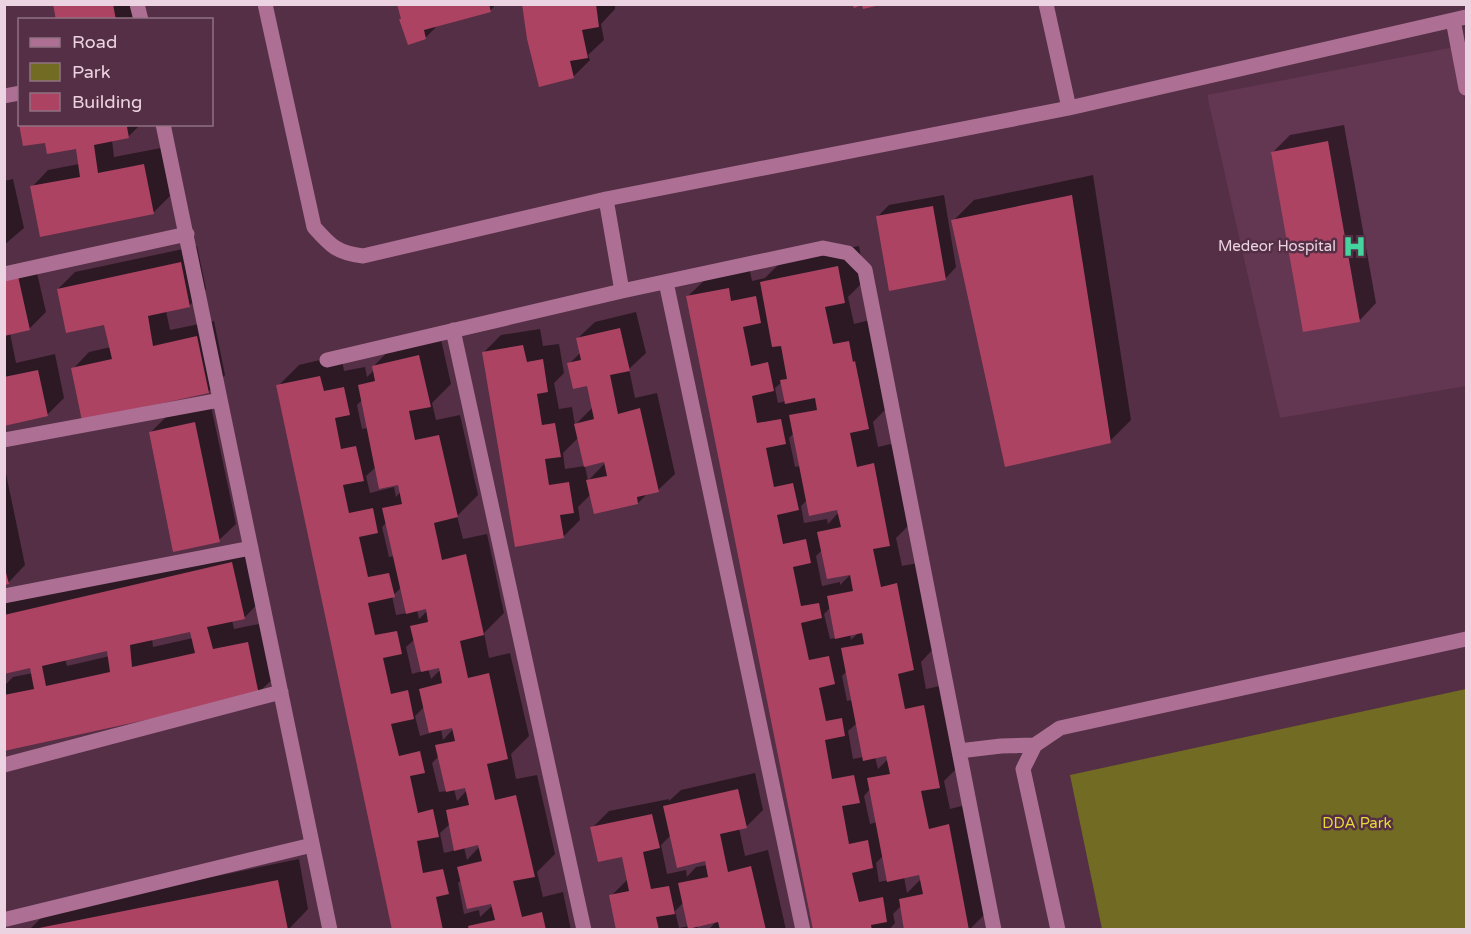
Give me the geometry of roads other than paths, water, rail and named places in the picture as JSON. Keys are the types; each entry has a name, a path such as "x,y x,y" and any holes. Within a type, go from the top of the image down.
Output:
{"street":[{"path":"265,4 314,227 330,246 345,254 363,256 606,199 1069,108 1460,18 1467,88"},
{"path":"1046,4 1069,108"},
{"path":"163,126 330,930"},
{"path":"606,199 622,291"},
{"path":"4,274 186,234"},
{"path":"327,360 622,291 823,248 848,253 865,270 994,930"},
{"path":"666,282 803,930"},
{"path":"453,330 584,930"},
{"path":"4,440 220,400"},
{"path":"4,596 250,548"},
{"path":"1058,930 1023,769 1035,745 1060,728 1467,639"},
{"path":"4,765 281,692"},
{"path":"959,751 1035,745"},
{"path":"7,918 312,845"}],"place":[{"name":"Medeor Hospital","path":"1354,246"}],"park label":[{"name":"DDA Park","path":"1357,823"}]}
